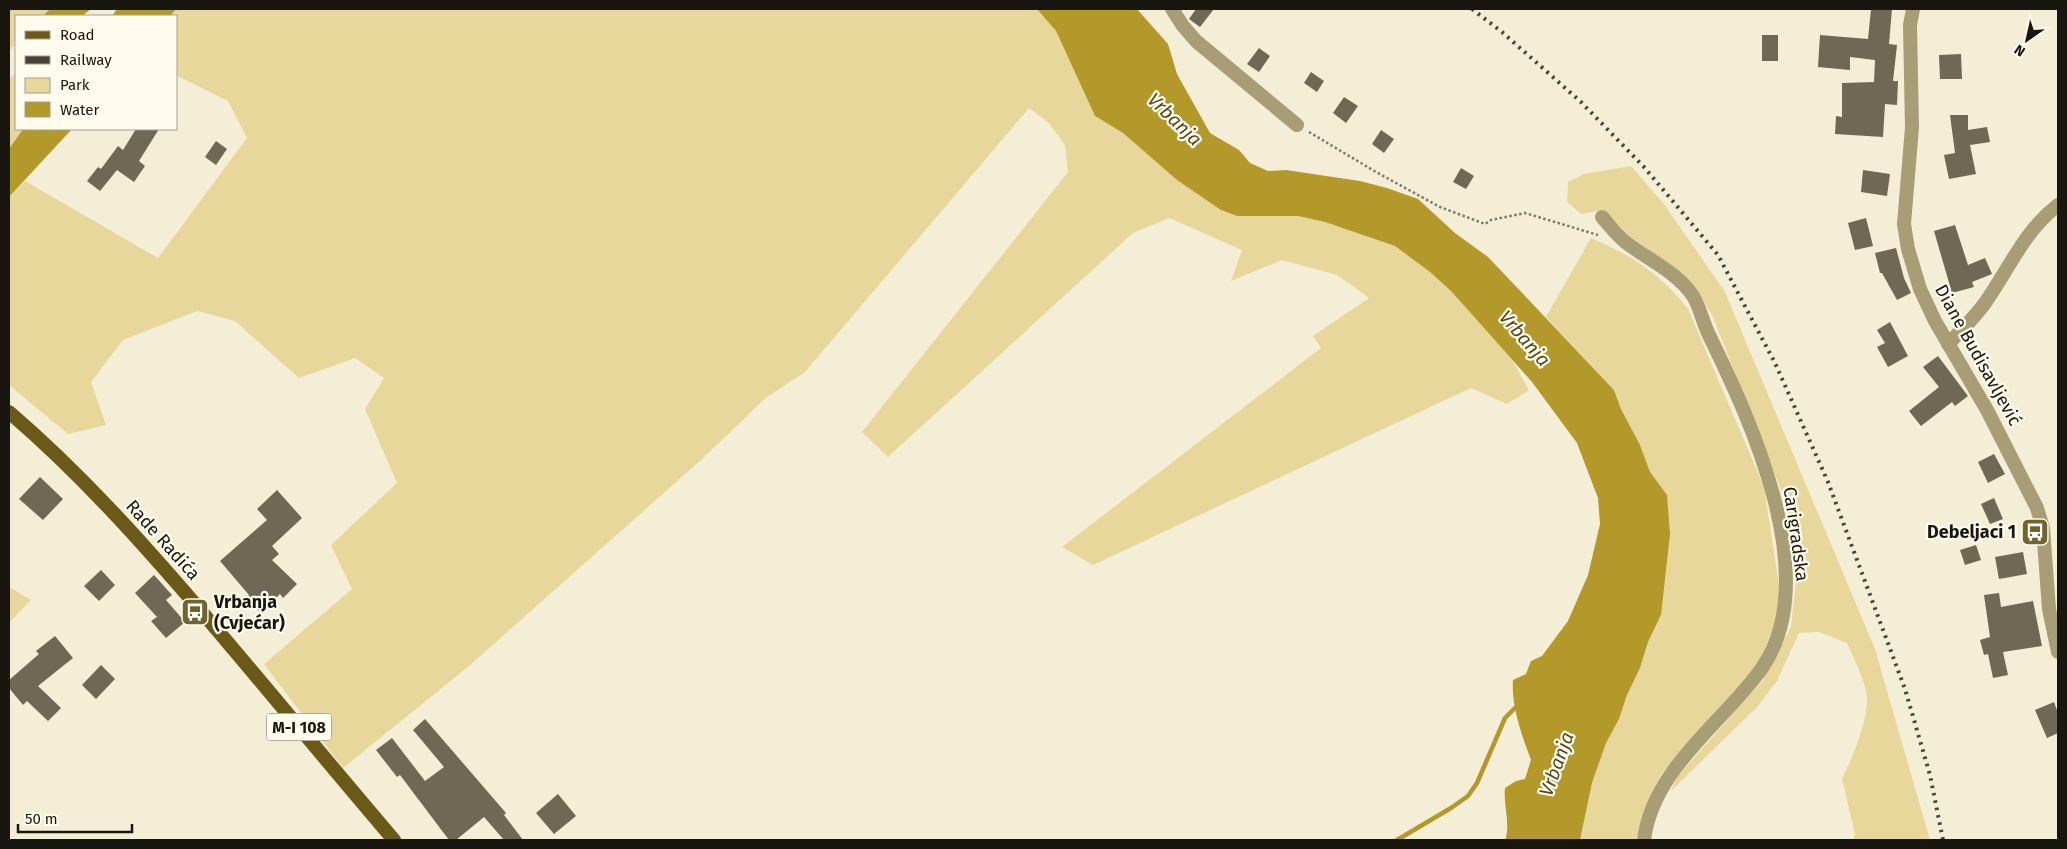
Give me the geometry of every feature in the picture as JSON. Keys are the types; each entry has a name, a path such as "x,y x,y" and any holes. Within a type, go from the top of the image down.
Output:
{"main road":[{"name":"Rade Radića","path":"9,412 76,472 122,521 250,668 394,840"}],"street":[{"path":"1172,9 1196,41 1296,125"},
{"name":"Diane Budisavljević","path":"1913,9 1910,25 1912,127 1904,224 1908,249 1920,289 1948,344 1987,410 2038,508 2043,528 2049,609 2058,652"},
{"path":"1948,344 1983,306 2021,244 2036,226 2058,205"},
{"name":"Carigradska","path":"1602,217 1626,243 1671,275 1692,296 1742,408 1769,480 1777,509 1786,566 1786,603 1775,645 1762,668 1676,766 1656,803 1644,840"}],"path":[{"path":"1296,125 1440,207 1485,224 1491,220 1525,212 1600,235"}],"green space":[{"path":"9,9 50,9 44,15 15,15 15,46 9,50"},
{"path":"176,9 1037,9 1056,31 1095,116 1123,133 1177,180 1221,209 1237,216 1298,216 1325,222 1395,246 1430,272 1451,291 1512,360 1529,390 1507,404 1471,388 1093,565 1062,547 1321,348 1313,336 1369,298 1337,275 1282,260 1231,281 1242,250 1169,218 1133,233 888,457 862,432 1068,172 1065,145 1049,123 1029,108 805,372 767,397 702,459 469,666 343,768 264,664 352,589 331,545 397,483 365,409 384,378 355,358 299,378 235,321 197,311 123,340 91,382 106,425 68,434 9,385 9,197 25,181 158,258 247,138 228,101 178,76 178,15 171,15"},
{"path":"15,74 15,130 22,130 9,149 9,79"},
{"path":"1631,166 1664,204 1725,292 1875,649 1930,840 1853,840 1855,835 1842,778 1862,730 1867,695 1860,672 1847,643 1818,632 1799,633 1777,681 1757,707 1671,791 1677,777 1763,680 1791,627 1797,573 1787,505 1713,317 1698,291 1655,254 1632,238 1603,210 1581,214 1567,202 1568,182 1584,174"},
{"path":"1591,238 1619,251 1644,267 1667,286 1688,309 1764,487 1780,592 1774,627 1758,663 1662,773 1652,792 1636,840 1580,840 1592,783 1606,743 1619,719 1627,695 1640,668 1648,642 1661,615 1667,496 1650,472 1640,445 1621,409 1614,390 1546,317"},
{"path":"9,587 31,600 9,623"}],"water":[{"path":"50,9 91,9 83,15 44,15"},
{"path":"117,9 176,9 171,15 113,15"},
{"name":"Vrbanja","path":"1037,9 1137,9 1168,44 1177,74 1210,133 1239,150 1250,163 1268,171 1286,170 1360,181 1418,199 1455,233 1488,257 1614,390 1621,409 1640,445 1650,472 1667,495 1670,534 1661,615 1648,642 1640,668 1627,695 1619,719 1606,743 1592,783 1580,840 1505,840 1507,822 1505,788 1516,781 1525,779 1531,760 1515,710 1513,680 1526,674 1531,661 1542,656 1568,621 1588,575 1600,524 1598,498 1577,443 1532,382 1451,291 1430,272 1395,246 1325,222 1298,216 1237,216 1221,210 1177,180 1123,133 1095,116 1056,31"},
{"path":"22,130 71,130 9,197 9,149"}],"building":[{"path":"1196,9 1214,9 1200,27 1189,19"},
{"path":"1871,9 1892,9 1889,44 1897,45 1893,81 1898,81 1897,105 1885,104 1883,137 1835,134 1836,116 1842,117 1842,83 1874,82 1875,60 1850,57 1850,70 1818,67 1820,35 1868,39"},
{"path":"1762,35 1778,35 1778,61 1762,61"},
{"path":"1259,48 1270,56 1259,72 1247,64"},
{"path":"1961,54 1962,79 1940,79 1939,55"},
{"path":"1311,72 1324,81 1317,92 1304,83"},
{"path":"1344,97 1358,106 1346,123 1333,113"},
{"path":"1950,115 1968,115 1968,130 1987,127 1990,142 1970,145 1976,174 1949,179 1944,155 1955,153"},
{"path":"135,130 158,130 139,161 145,166 134,182 117,170 100,191 87,181 98,167 101,169 118,146 123,150"},
{"path":"1381,130 1394,139 1384,153 1372,144"},
{"path":"216,141 227,149 216,165 205,157"},
{"path":"1461,168 1474,176 1466,189 1453,182"},
{"path":"1863,170 1890,174 1887,196 1861,192"},
{"path":"1866,218 1873,246 1855,250 1848,223"},
{"path":"1955,225 1968,265 1985,258 1992,274 1972,282 1974,287 1952,293 1934,231"},
{"path":"1896,248 1904,278 1911,293 1897,300 1882,273 1880,273 1875,253"},
{"path":"1890,322 1908,356 1888,367 1877,347 1885,343 1877,330"},
{"path":"1938,356 1968,396 1955,406 1952,402 1921,426 1909,411 1939,387 1923,367"},
{"path":"1994,454 2005,474 1988,483 1978,462"},
{"path":"40,477 63,499 43,520 19,499"},
{"path":"277,490 302,518 272,546 279,554 272,560 297,584 283,598 280,594 261,613 246,599 249,595 220,561 267,520 257,509"},
{"path":"1994,498 2003,519 1990,524 1981,504"},
{"path":"1976,545 1981,560 1965,565 1960,550"},
{"path":"2023,552 2027,574 1999,579 1995,557"},
{"path":"101,570 115,585 99,601 84,586"},
{"path":"154,575 172,595 166,600 185,622 166,638 151,621 157,617 135,593"},
{"path":"1999,593 2001,607 2033,601 2042,646 2003,652 2008,675 1993,678 1988,654 1984,655 1980,640 1990,637 1984,595"},
{"path":"55,636 73,658 38,686 61,708 48,721 27,701 23,705 9,688 9,680 39,654 36,651"},
{"path":"101,665 115,679 96,699 82,685"},
{"path":"2054,702 2058,713 2058,733 2047,738 2035,710"},
{"path":"425,719 506,813 504,815 523,840 504,840 484,817 456,840 449,840 400,775 397,777 376,750 392,738 425,781 444,767 413,730"},
{"path":"558,794 576,816 554,834 536,813"}],"waterway":[{"path":"1397,840 1468,796 1477,783 1505,718 1519,704"}],"railway":[{"path":"1472,9 1502,32 1581,102 1644,167 1718,255 1775,363 1828,482 1905,689 1930,775 1943,840"}],"place":[{"name":"Debeljaci 1","path":"2035,532"},
{"name":"Vrbanja (Cvjećar)","path":"195,612"}]}
